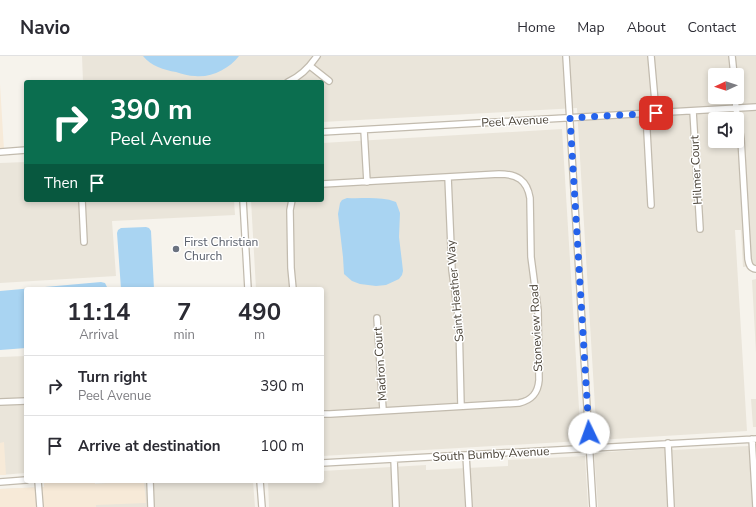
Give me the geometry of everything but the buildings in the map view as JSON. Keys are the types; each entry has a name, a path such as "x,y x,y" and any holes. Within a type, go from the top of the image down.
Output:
{"street":[{"path":"292,80 301,75 317,56"},
{"path":"566,56 593,507"},
{"path":"651,56 656,113"},
{"path":"732,56 733,68"},
{"path":"310,66 329,81"},
{"path":"736,104 741,139 748,260 749,265 754,268"},
{"name":"Peel Avenue","path":"324,132 756,107"},
{"name":"Hilmer Court","path":"693,110 700,229"},
{"path":"646,114 651,205"},
{"path":"364,130 367,182"},
{"path":"0,152 24,150"},
{"name":"Stoneview Road","path":"324,184 507,174 520,179 525,184 530,198 531,257 538,310 539,380 539,386 531,398 519,403 324,414"},
{"name":"Saint Heather Way","path":"448,177 452,270 459,323 461,406"},
{"path":"82,202 84,242"},
{"path":"243,202 248,287"},
{"path":"292,202 290,210 293,287"},
{"name":"Madron Court","path":"377,318 383,410"},
{"path":"0,402 24,401"},
{"path":"754,439 756,507"},
{"name":"South Bumby Avenue","path":"324,463 754,439"},
{"path":"668,444 671,507"},
{"path":"466,455 469,507"},
{"path":"394,459 396,507"},
{"path":"0,482 24,480"},
{"path":"38,483 40,507"},
{"path":"150,483 151,507"},
{"path":"260,483 262,507"}],"shaded area":[{"path":"82,56 756,56 756,266 743,267 741,230 735,230 747,431 597,440 577,108 324,122 324,80 83,80"},
{"path":"0,84 4,150 0,151"},
{"path":"562,129 581,441 324,456 324,287 256,287 251,202 324,202 324,143"},
{"path":"24,162 24,202 234,202 235,215 112,221 116,276 0,283 0,163"},
{"path":"756,279 756,353 752,280"},
{"path":"24,356 24,473 0,475 0,357"},
{"path":"751,399 756,399 756,427 753,427"},
{"path":"4,442 6,475 0,475 0,443"},
{"path":"748,446 756,449 756,507 598,507 594,453 663,448 674,450"},
{"path":"585,456 588,507 269,507 268,483 324,483 324,471 426,465 426,470 508,466 508,460"},
{"path":"44,483 253,483 255,507 0,507 0,489 44,487"},
{"path":"44,483 144,483 146,503 96,505 96,507 0,507 0,489 44,487"}],"water":[{"path":"143,56 239,56 225,69 207,76 201,76 188,75 162,69 154,65"},
{"path":"347,198 378,198 396,202 400,213 399,237 403,271 399,279 386,285 376,286 360,284 352,281 344,274 338,214 340,203 342,200"},
{"path":"146,227 151,231 154,287 121,287 117,233 121,228"},
{"path":"101,282 105,283 107,287 45,287"},
{"path":"24,289 24,348 0,350 0,291"}],"place":[{"name":"First Christian Church","path":"176,249"}],"route":[{"path":"589,433 570,118 656,113"}]}
